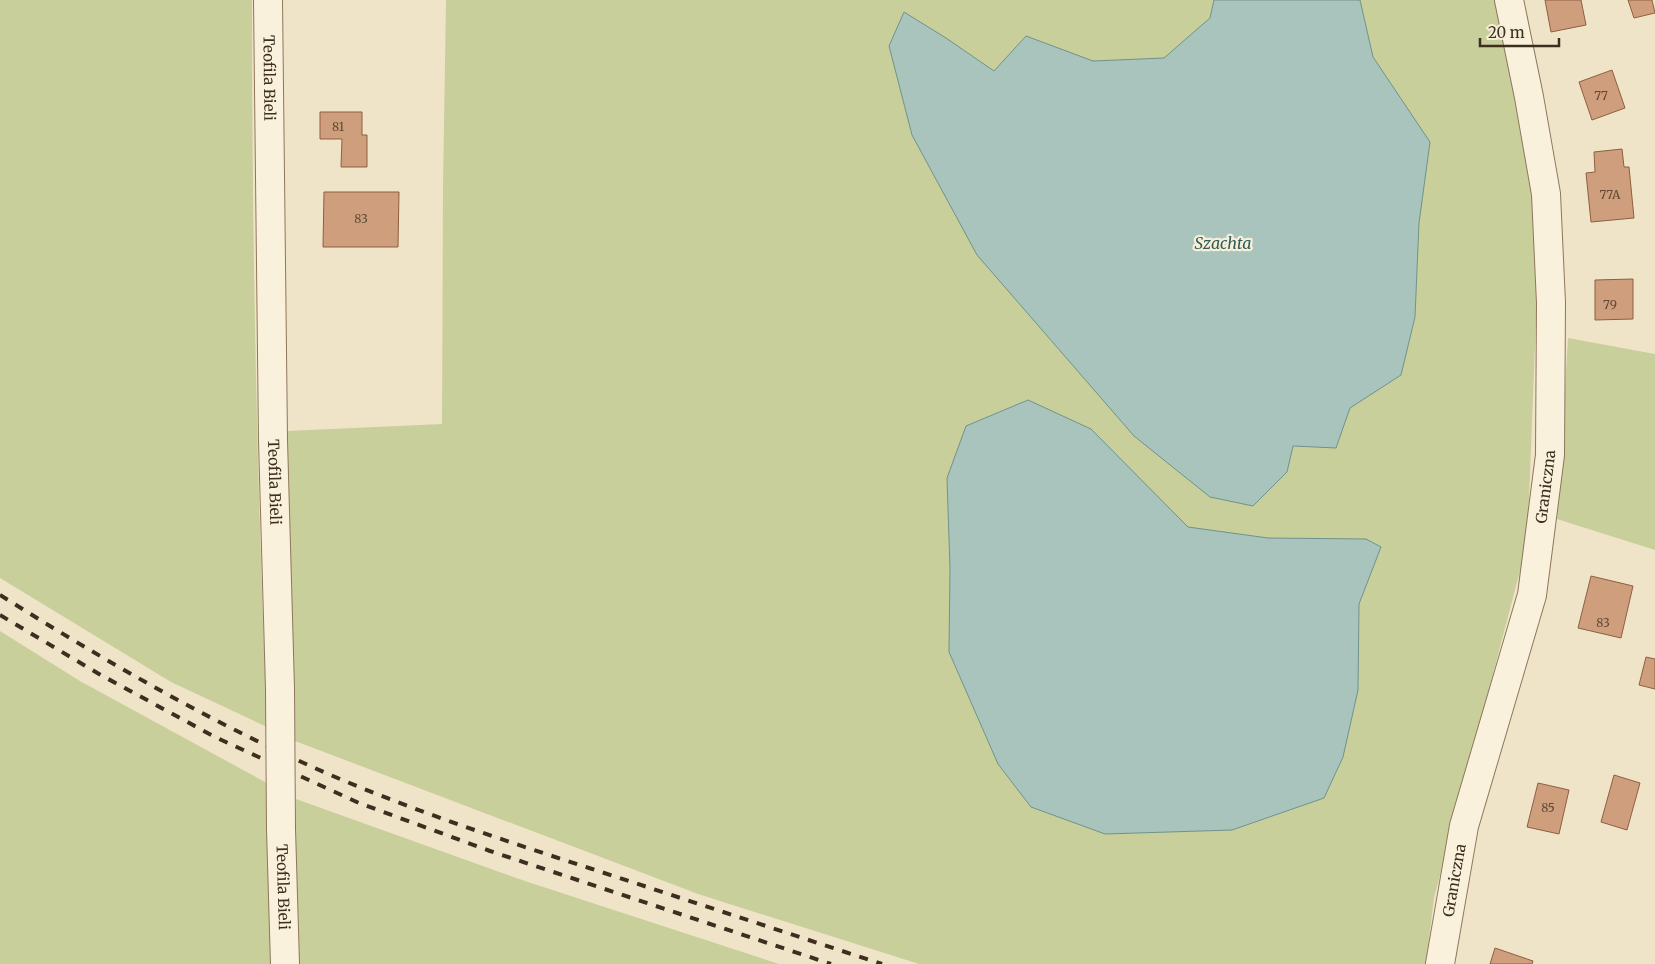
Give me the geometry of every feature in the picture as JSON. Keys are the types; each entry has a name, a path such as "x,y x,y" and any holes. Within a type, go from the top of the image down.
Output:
{"street":[{"name":"Teofila Bieli","path":"268,0 273,440 285,964"},
{"name":"Graniczna","path":"1440,964 1464,826 1532,596 1550,455 1551,303 1546,194 1509,0"}],"green space":[{"path":"0,0 252,0 256,364 267,727 171,682 0,578"},
{"path":"446,0 1498,0 1540,218 1528,525 1520,571 1434,898 1426,964 919,964 698,894 295,741 287,431 442,424"},
{"path":"1568,338 1655,354 1655,550 1557,519"},
{"path":"0,631 80,681 267,783 272,964 0,964"},
{"path":"296,799 525,881 779,964 295,964"}],"water":[{"name":"Szachta","path":"1214,0 1360,0 1373,57 1430,142 1419,223 1415,317 1401,375 1350,408 1336,448 1293,446 1287,472 1253,506 1210,497 1134,436 977,255 912,135 889,46 904,12 994,71 1026,36 1093,61 1164,58 1210,18"},
{"path":"1028,400 1091,429 1188,527 1268,538 1366,539 1381,547 1359,604 1358,690 1343,757 1324,798 1232,830 1105,834 1031,807 998,764 949,652 950,568 947,478 966,426"}],"building":[{"path":"1545,0 1581,0 1586,25 1551,32"},
{"path":"1628,0 1652,0 1655,13 1634,18"},
{"path":"1612,70 1625,108 1592,120 1579,82"},
{"path":"320,112 362,112 362,135 367,135 367,167 341,167 342,139 320,139"},
{"path":"1622,149 1624,167 1629,167 1634,218 1591,222 1586,173 1595,172 1594,152"},
{"path":"324,192 399,192 398,247 323,247"},
{"path":"1633,279 1633,319 1595,320 1595,280"},
{"path":"1591,576 1633,586 1621,638 1578,628"},
{"path":"1646,657 1655,659 1655,689 1639,685"},
{"path":"1614,775 1640,783 1627,830 1601,822"},
{"path":"1538,783 1569,790 1559,834 1527,827"},
{"path":"1495,948 1533,961 1532,964 1490,964"}],"railway":[{"path":"0,595 79,644 200,712 284,754 358,787 489,835 882,964"},
{"path":"0,615 99,674 215,737 359,803 490,851 831,964"}]}
